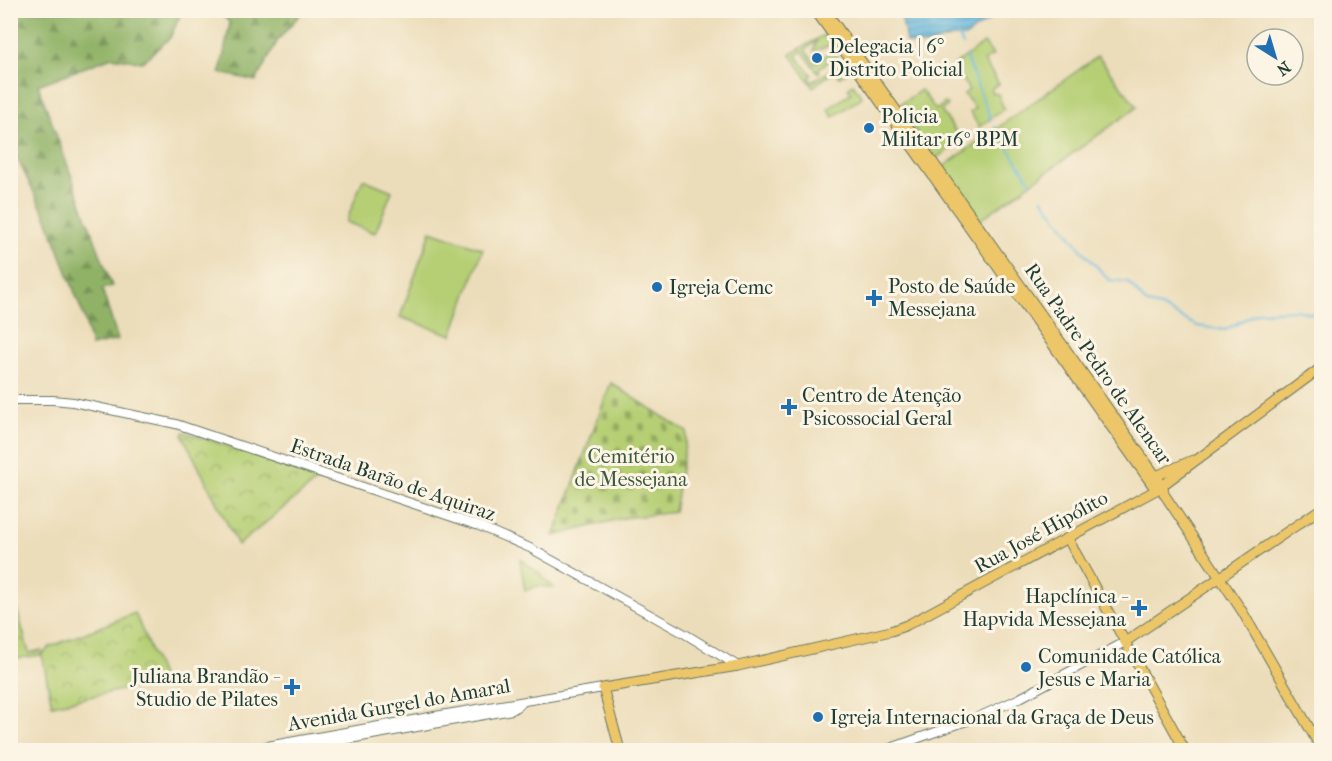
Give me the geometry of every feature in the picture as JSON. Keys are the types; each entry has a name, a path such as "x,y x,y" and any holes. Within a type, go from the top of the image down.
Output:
{"main road":[{"name":"Rua Padre Pedro de Alencar","path":"815,10 856,62 1221,577 1322,750"},
{"name":"Rua Padre Pedro de Alencar","path":"825,10 856,62"},
{"name":"Rua José Hipólito","path":"738,666 899,628 1159,488 1322,367"},
{"name":"Rua Padre Pedro de Alencar","path":"1126,441 1156,476 1159,488"},
{"path":"1156,476 1201,457"},
{"path":"1125,642 1322,508"},
{"path":"1068,538 1185,750"},
{"name":"Avenida Gurgel do Amaral","path":"603,688 738,666"},
{"path":"603,688 620,750"}],"street":[{"name":"Estrada Barão de Aquiraz","path":"10,400 73,402 176,424 479,526 530,548 738,666"},
{"path":"885,750 978,717 1125,642"},
{"name":"Avenida Gurgel do Amaral","path":"245,750 603,688"},
{"name":"Avenida Gurgel do Amaral","path":"288,750 512,710 524,702"}],"green space":[{"path":"182,11 170,38 142,62 112,57 38,85 112,286 102,289 118,340 91,346 84,317 48,221 11,146 10,12"},
{"path":"218,11 303,11 278,40 256,81 220,73 230,23"},
{"path":"824,35 831,45 813,51 817,41 805,50 815,63 828,54 833,47 838,55 818,69 820,72 818,73 802,51 796,56 812,75 809,77 812,82 840,65 846,73 840,77 835,71 813,87 790,54"},
{"path":"984,43 993,55 984,61 999,84 992,88 991,92 998,94 1004,109 979,127 970,112 975,108 964,94 969,90 953,66"},
{"path":"1098,56 1137,107 980,220 943,167"},
{"path":"853,84 862,97 833,117 828,109 851,93 848,88"},
{"path":"921,90 936,110 945,103 948,105 941,111 962,140 935,159 898,106"},
{"path":"363,179 392,191 375,233 346,222"},
{"path":"431,231 483,249 452,335 400,317"},
{"name":"Cemitério de Messejana","path":"611,383 687,432 674,512 623,518 554,536"},
{"path":"184,432 320,476 319,479 238,545 183,436"},
{"path":"520,559 554,588 538,586 525,591"},
{"path":"11,588 29,653 41,650 42,654 50,647 135,613 163,681 52,705 42,655 11,659"}],"water":[{"path":"903,10 1001,11 965,37 914,45 906,42 901,14"}],"waterway":[{"path":"957,34 963,45"},
{"path":"966,56 991,120"},
{"path":"995,127 1031,183"},
{"path":"1042,198 1080,248 1109,280 1128,282 1147,304 1161,307 1197,326 1225,330 1258,312 1296,310 1322,316"}],"place":[{"name":"Delegacia | 6° Distrito Policial","path":"817,58"},
{"name":"Policia Militar 16º BPM","path":"869,128"},
{"name":"Igreja Cemc","path":"657,287"},
{"name":"Posto de Saúde Messejana","path":"874,298"},
{"name":"Centro de Atenção Psicossocial Geral","path":"789,407"},
{"name":"Hapclínica - Hapvida Messejana","path":"1139,608"},
{"name":"Comunidade Católica Jesus e Maria","path":"1026,667"},
{"name":"Juliana Brandão - Studio de Pilates","path":"292,687"},
{"name":"Igreja Internacional da Graça de Deus","path":"818,717"}]}
